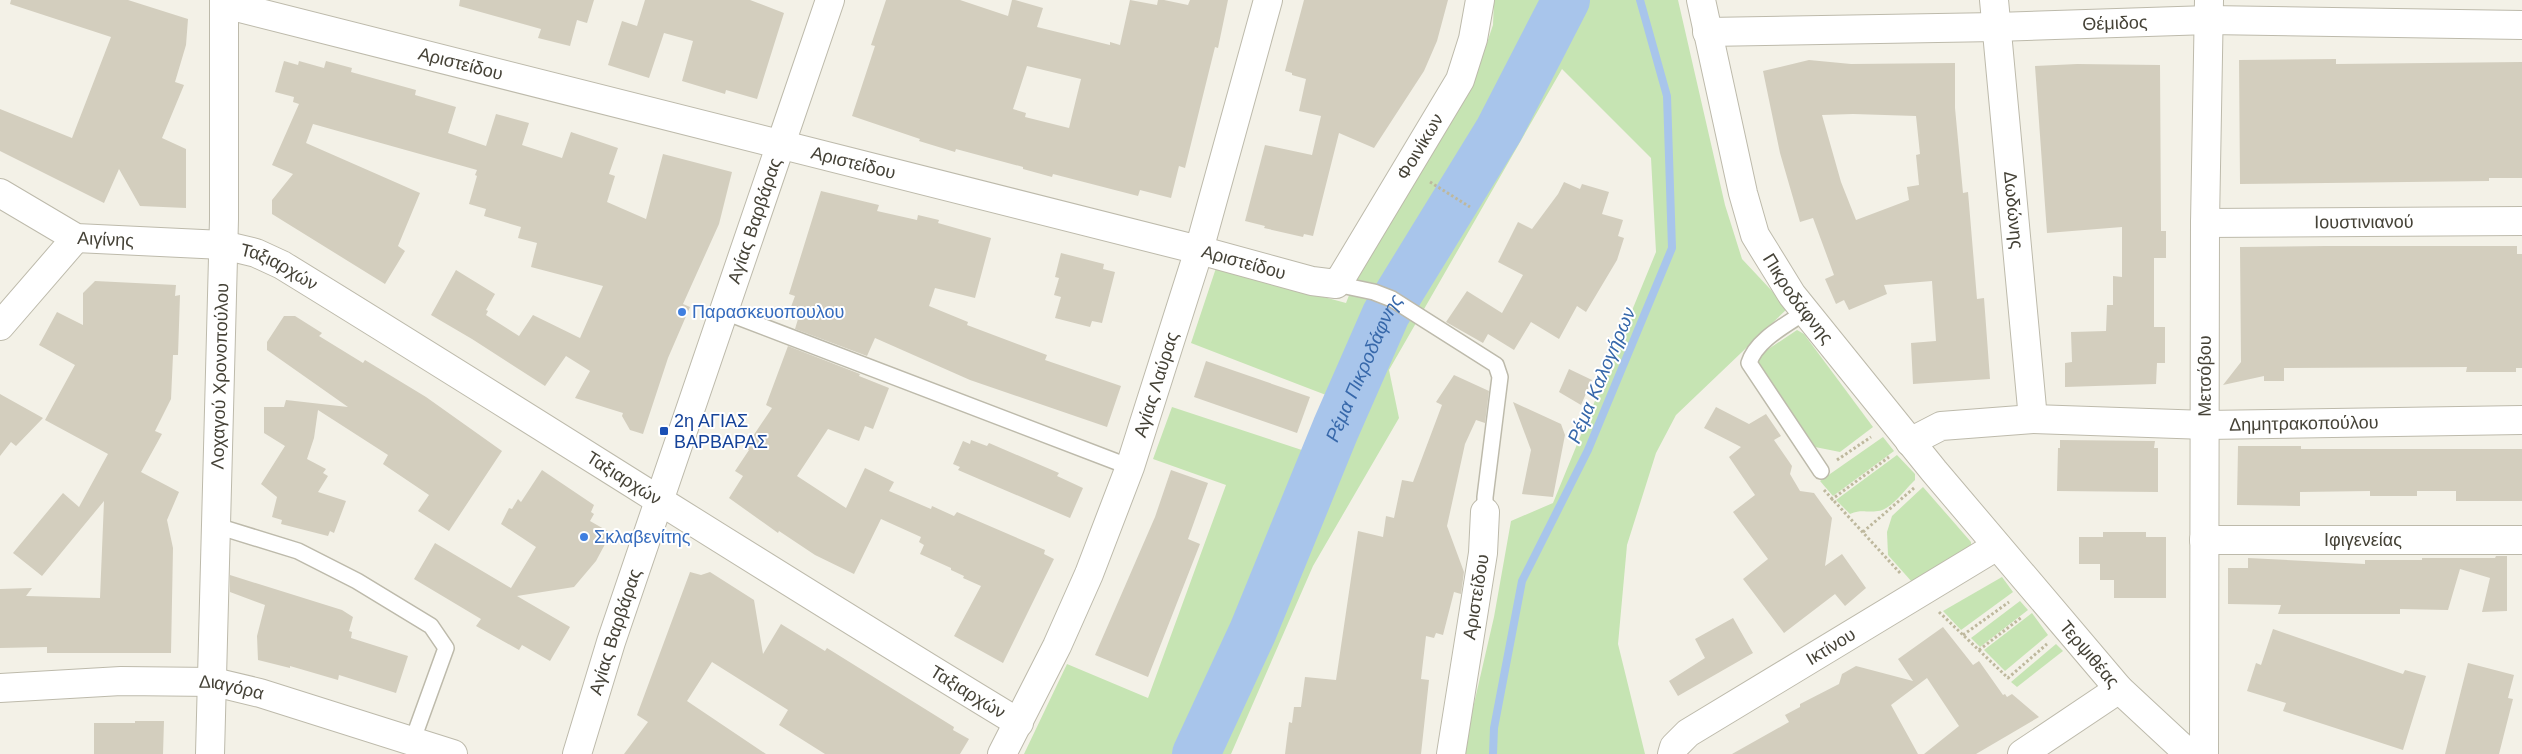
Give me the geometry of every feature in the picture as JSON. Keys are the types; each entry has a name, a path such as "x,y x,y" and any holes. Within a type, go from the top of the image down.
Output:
{"street":[{"name":"Αγίας Βαρβάρας","path":"577,754 611,642 658,501 725,312 830,0"},
{"name":"Αγίας Λαύρας","path":"1002,754 1057,646 1089,574 1130,467 1199,250 1268,0"},
{"name":"Φοινίκων","path":"1336,284 1460,80 1473,39 1480,0"},
{"name":"Πικροδάφνης","path":"1700,0 1743,194 1755,235 1792,296 1997,546"},
{"name":"Δωδώνης","path":"1994,0 2033,420"},
{"name":"Αριστείδου","path":"224,2 1199,250 1312,281 1336,284"},
{"name":"Λοχαγού Χρονοπούλου","path":"210,754 214,682 223,245 224,2"},
{"name":"Θέμιδος","path":"1707,32 1996,27 2209,10 2522,25"},
{"name":"Μετσόβου","path":"2204,754 2205,223 2209,10"},
{"name":"Αιγίνης","path":"0,193 76,238 223,245"},
{"name":"Ιουστινιανού","path":"2205,223 2522,222"},
{"path":"0,326 76,238"},
{"name":"Ταξιαρχών","path":"223,245 256,253 282,265 483,389 658,501 1019,723"},
{"name":"Δημητρακοπούλου","path":"1902,432 1941,426 2033,420 2206,425 2522,420"},
{"name":"Αριστείδου","path":"1450,754 1484,553 1485,512"},
{"name":"Ιφιγενείας","path":"2204,540 2522,540"},
{"name":"Τερψιθέας","path":"1997,546 2119,689 2189,754"},
{"name":"Ικτίνου","path":"1672,754 1674,748 1688,733 1997,546"},
{"name":"Διαγόρα","path":"0,688 121,681 214,682 260,692 453,754"},
{"path":"2022,754 2119,689"}],"lane":[{"name":"Αριστείδου","path":"1336,284 1374,292 1392,299 1492,360 1499,370 1485,496 1485,512"},
{"path":"725,312 1130,467"},
{"path":"1805,312 1763,343 1752,354 1749,363 1821,471"},
{"path":"217,526 298,551 357,581 431,626 446,648 412,742"}],"path":[{"path":"1435,185 1470,207"},
{"path":"1902,432 1814,476 1831,500 1919,594 2008,678 2066,628"},
{"path":"1831,500 1902,432"},
{"path":"1863,532 1934,471"},
{"path":"1963,635 2037,594"},
{"path":"1979,650 2037,594"}],"green space":[{"path":"1494,0 1678,0 1725,205 1742,259 1788,308 1676,415 1656,453 1627,545 1618,644 1645,754 1465,754 1467,734 1494,617 1511,521 1553,503 1656,252 1651,158 1562,69 1389,370 1399,418 1313,566 1231,754 1024,754 1067,664 1148,698 1226,485 1153,459 1172,407 1317,455 1339,400 1191,343 1216,268 1346,303 1360,267 1471,90 1493,25"},
{"path":"1797,330 1804,334 1873,427 1840,452 1815,447 1758,362 1761,354"},
{"path":"1883,437 1894,451 1833,496 1820,481"},
{"path":"1897,455 1915,474 1915,480 1888,507 1878,511 1850,514 1836,500"},
{"path":"1923,487 1971,542 1971,546 1912,582 1888,555 1887,532 1892,516"},
{"path":"2002,577 2013,592 1961,630 1943,611"},
{"path":"2020,601 2028,610 1980,647 1971,638"},
{"path":"2032,613 2048,635 2005,671 1984,650"},
{"path":"2056,644 2063,651 2017,687 2011,682"}],"building":[{"path":"11,0 128,0 188,19 186,45 175,82 184,85 162,138 186,149 186,208 140,206 119,169 104,203 0,151 0,109 72,138 111,37 10,4"},
{"path":"460,0 594,0 587,23 577,20 570,46 538,38 541,29 459,6"},
{"path":"645,0 750,0 784,13 757,99 726,90 725,94 682,81 693,41 664,33 649,78 608,65 622,21 637,26"},
{"path":"886,0 960,0 1008,16 1012,0 1015,0 1043,8 1037,27 1110,45 1110,42 1120,45 1130,0 1157,5 1158,0 1164,0 1188,5 1190,0 1228,0 1218,48 1215,47 1185,168 1179,166 1171,198 1140,190 1138,196 1053,174 1052,177 956,149 955,152 852,116 875,46 871,45","holes":["1027,66 1081,79 1069,128 1025,117 1026,113 1013,109"]},
{"path":"1304,0 1448,0 1437,41 1424,71 1374,148 1339,133 1313,236 1304,234 1303,237 1264,228 1265,226 1245,221 1265,145 1312,155 1321,116 1299,111 1306,79 1285,71"},
{"path":"2336,59 2336,64 2522,62 2522,178 2489,178 2489,181 2240,184 2239,60"},
{"path":"1809,60 1851,64 1955,63 1955,108 1963,193 1968,192 1977,299 1984,298 1990,379 1913,384 1911,343 1936,341 1932,281 1884,285 1887,294 1849,310 1844,300 1836,304 1825,279 1834,275 1813,218 1800,222 1780,153 1763,71","holes":["1822,115 1916,116 1920,154 1916,155 1919,185 1907,187 1909,200 1856,220 1841,182"]},
{"path":"284,61 298,65 299,61 324,68 326,61 352,68 351,72 416,90 415,95 456,107 448,133 486,146 496,114 529,123 522,145 562,158 571,132 618,148 609,174 615,176 607,202 646,219 663,154 732,172 719,224 683,304 690,307 668,358 643,434 630,430 622,416 623,413 575,398 590,371 566,356 545,386 431,315 456,270 495,294 486,310 488,311 486,315 519,336 533,315 580,338 603,286 531,267 537,243 518,238 521,227 484,216 486,209 469,204 477,170 313,124 306,143 420,193 398,246 405,251 385,284 272,214 272,200 293,174 272,165 299,104 293,102 294,97 275,92"},
{"path":"2077,64 2160,65 2161,231 2166,231 2166,258 2154,258 2154,327 2165,327 2165,363 2157,363 2156,384 2065,387 2065,363 2072,362 2071,332 2106,331 2107,305 2113,305 2113,276 2122,277 2122,227 2047,233 2035,66"},
{"path":"1564,182 1580,189 1582,184 1609,192 1602,214 1623,220 1618,236 1624,238 1617,260 1586,312 1577,306 1559,339 1531,322 1514,350 1488,334 1483,343 1446,322 1467,291 1502,313 1523,275 1498,262 1518,222 1532,229 1558,194"},
{"path":"821,191 879,205 877,211 917,220 918,215 939,220 938,223 991,238 975,298 935,288 929,306 968,322 967,325 1047,355 1045,360 1121,386 1107,427 970,380 875,338 867,356 795,329 798,319 788,315 795,296 789,294"},
{"path":"2517,246 2517,254 2522,254 2522,368 2516,368 2516,372 2466,372 2467,367 2284,368 2284,381 2264,381 2264,376 2223,385 2241,362 2240,247"},
{"path":"1061,253 1104,264 1103,269 1115,272 1102,323 1092,321 1090,327 1055,318 1061,297 1054,295 1059,278 1055,277"},
{"path":"95,281 176,285 175,296 180,295 178,355 173,355 171,399 155,431 162,434 141,472 179,492 167,520 173,548 171,653 47,653 47,647 0,648 0,589 32,588 26,596 100,598 104,501 42,576 13,553 63,493 79,507 108,454 45,420 75,365 39,345 57,312 83,325 83,293"},
{"path":"284,316 295,316 322,333 319,336 363,363 365,360 426,397 502,451 449,531 418,511 429,495 383,464 388,455 318,410 314,438 307,459 326,469 323,473 328,476 318,492 346,501 334,533 330,531 328,536 281,524 282,520 272,517 277,497 261,484 285,446 264,433 264,407 284,407 286,400 348,407 267,350 267,342"},
{"path":"788,346 860,374 859,376 889,388 873,429 865,426 859,441 828,429 797,476 846,508 865,468 894,482 889,491 931,509 932,506 954,516 957,512 1045,550 1044,554 1054,559 1003,663 954,636 981,586 963,578 964,576 951,570 951,568 920,554 924,545 919,542 921,537 881,519 854,574 815,555 779,531 778,533 729,498 743,476 735,471 749,450 745,448 772,408 766,405"},
{"path":"1206,361 1310,397 1297,433 1194,397"},
{"path":"1569,369 1592,380 1581,405 1559,392"},
{"path":"1454,375 1489,391 1485,423 1476,420 1465,444 1447,526 1464,572 1461,594 1454,592 1443,635 1436,633 1434,638 1426,636 1421,679 1429,680 1421,754 1285,754 1289,722 1292,723 1294,707 1301,707 1305,677 1336,680 1358,531 1383,537 1386,516 1394,518 1402,480 1413,482 1442,405 1436,402"},
{"path":"0,394 43,418 16,446 11,442 0,456"},
{"path":"1513,402 1561,424 1565,435 1553,497 1522,494 1531,450"},
{"path":"1716,407 1749,424 1766,414 1781,436 1774,440 1792,466 1790,474 1800,491 1814,493 1832,518 1825,566 1842,554 1866,588 1845,606 1835,594 1784,633 1743,579 1768,559 1733,512 1755,495 1729,457 1741,447 1704,428"},
{"path":"971,440 987,446 989,443 1059,473 1057,476 1083,488 1070,518 958,470 960,467 953,464 963,441 970,444"},
{"path":"2060,440 2155,441 2154,448 2158,448 2158,492 2057,491 2058,448 2060,448"},
{"path":"2238,446 2301,446 2301,449 2522,449 2522,501 2456,501 2456,491 2417,491 2417,496 2370,496 2370,491 2300,492 2300,506 2237,505"},
{"path":"542,470 594,505 591,512 594,514 590,521 611,533 596,561 574,587 517,596 570,627 550,661 522,645 519,650 476,626 481,619 414,579 435,543 511,588 536,547 501,524 509,508 512,509 518,499 521,502"},
{"path":"1171,470 1208,483 1188,539 1200,544 1148,677 1095,655 1155,517"},
{"path":"2103,532 2146,532 2146,537 2166,537 2166,598 2114,598 2114,580 2100,580 2100,564 2079,564 2079,537 2103,537"},
{"path":"2496,556 2507,556 2507,611 2482,612 2490,578 2460,569 2448,610 2400,609 2400,614 2278,614 2281,605 2228,604 2228,568 2248,568 2248,558 2365,564 2365,560 2495,558"},
{"path":"690,572 701,575 710,572 754,600 763,654 781,624 825,651 827,648 954,727 953,730 969,739 960,754 825,754 779,725 788,710 712,662 687,701 766,754 624,754 648,722 637,715"},
{"path":"230,575 342,610 353,617 349,631 352,632 351,638 408,656 396,693 339,675 338,680 290,666 290,668 258,660 257,636 265,605 230,592"},
{"path":"1733,618 1753,653 1678,696 1669,681 1705,658 1695,639"},
{"path":"1943,627 1973,665 1979,661 2003,695 2005,694 2007,697 2012,694 2039,717 1976,754 1924,754 1959,726 1927,678 1891,705 1918,754 1732,754 1789,722 1785,715 1800,707 1800,704 1839,684 1842,674 1856,666 1913,681 1898,659"},
{"path":"2273,629 2403,674 2405,670 2426,676 2403,750 2283,711 2286,703 2247,691 2256,663 2261,665"},
{"path":"2468,663 2514,675 2508,698 2513,699 2499,754 2445,754"},
{"path":"135,721 164,721 163,754 94,754 94,723 135,723"}],"waterway":[{"name":"Ρέμα Πικροδάφνης","path":"1196,754 1253,631 1336,428 1386,314 1499,130 1566,0"},
{"name":"Ρέμα Καλογήρων","path":"1493,754 1494,728 1522,581 1588,450 1672,248 1667,96 1640,0"}],"place":[{"name":"Παρασκευοπουλου","path":"682,312"},
{"name":"2η ΑΓΙΑΣ ΒΑΡΒΑΡΑΣ","path":"664,431"},
{"name":"Σκλαβενίτης","path":"584,537"}]}
